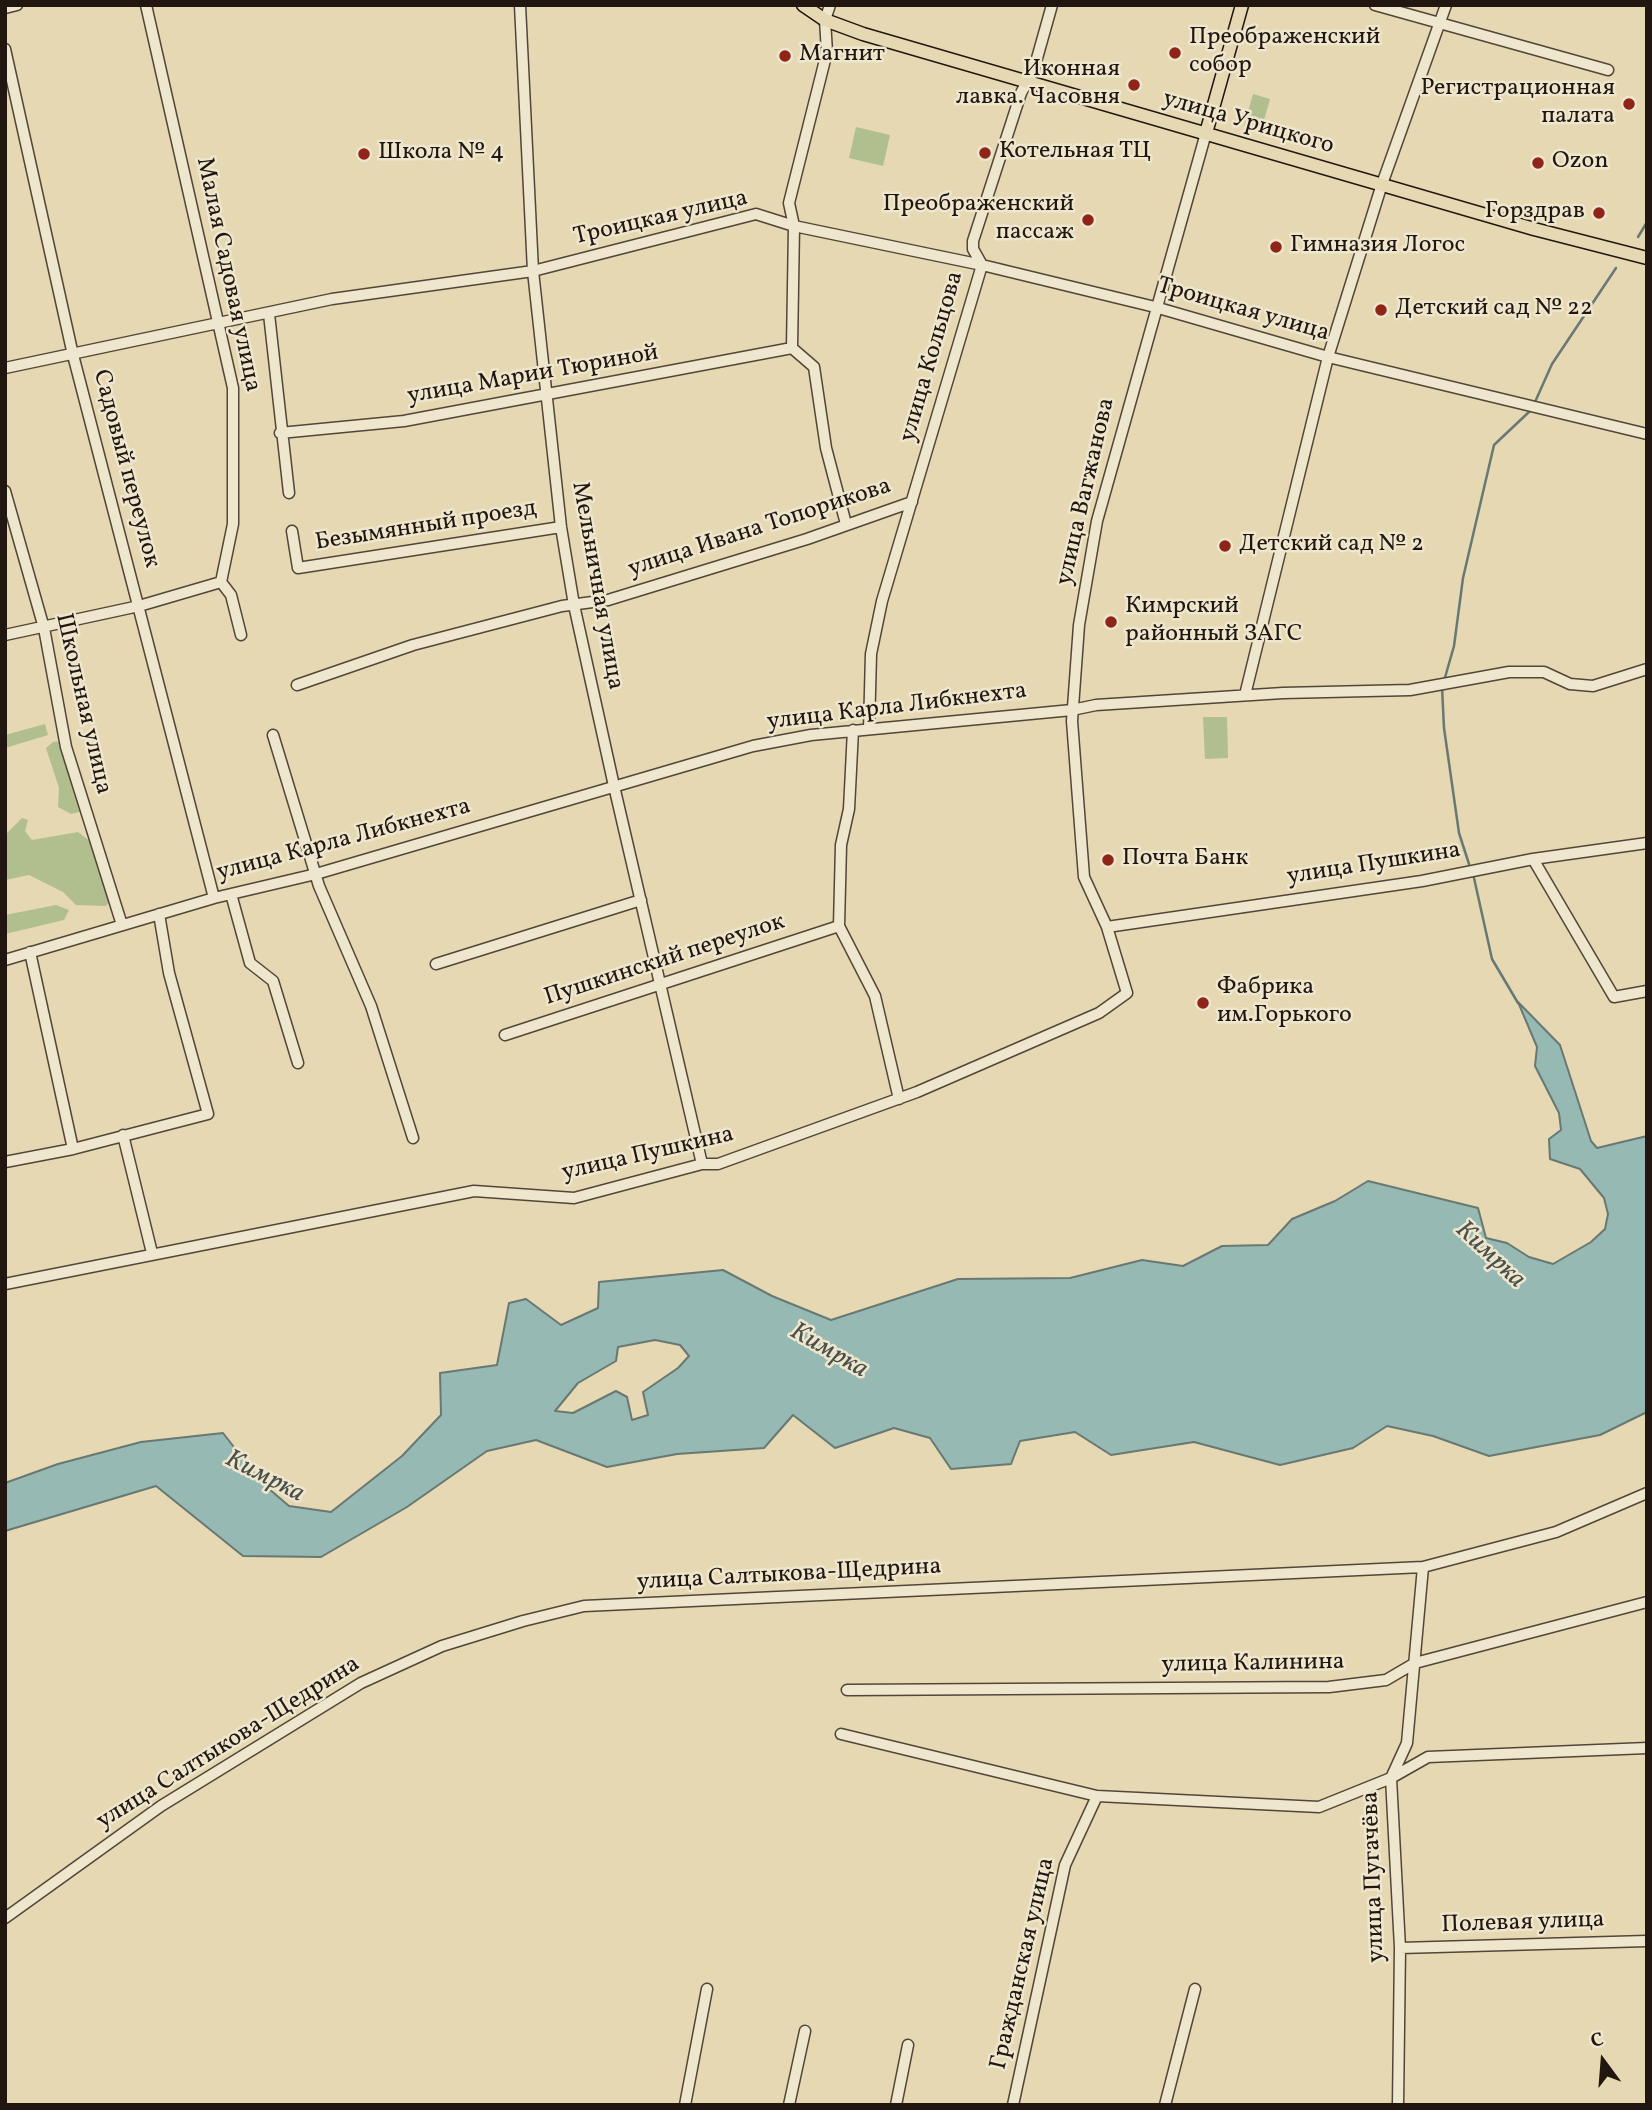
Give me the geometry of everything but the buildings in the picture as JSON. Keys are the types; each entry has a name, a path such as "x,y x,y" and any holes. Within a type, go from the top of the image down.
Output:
{"main road":[{"name":"улица Урицкого","path":"803,5 825,20 1027,81 1647,258"},
{"name":"улица Вагжанова","path":"1206,133 1242,5"}],"street":[{"path":"5,8 18,5"},
{"name":"Малая Садовая улица","path":"146,5 233,388 233,524 221,582"},
{"name":"Мельничная улица","path":"520,5 533,271 561,527 574,604 614,786 702,1164"},
{"path":"830,5 825,20 827,52 789,203 794,226 792,348 814,367 826,448 846,524"},
{"name":"улица Кольцова","path":"869,729 871,654 883,601 982,265 973,249 973,241 1027,81 1034,69 1052,5"},
{"path":"1375,5 1608,70"},
{"path":"1245,695 1328,358 1382,184 1446,5"},
{"name":"Садовый переулок","path":"5,48 73,355 215,898"},
{"name":"улица Вагжанова","path":"1127,993 1107,927 1084,877 1073,763 1072,710 1079,625 1097,521 1206,133"},
{"name":"Троицкая улица","path":"5,368 332,299 533,271 756,214 794,226 982,265 1155,307 1328,358 1647,434"},
{"path":"269,314 289,493"},
{"name":"улица Марии Тюриной","path":"281,433 404,421 792,348"},
{"name":"Школьная улица","path":"5,491 44,628 66,747 122,925"},
{"name":"улица Ивана Топорикова","path":"297,685 413,645 574,604 608,600 912,502"},
{"name":"Безымянный проезд","path":"292,531 298,568 561,527"},
{"path":"5,635 139,606 221,582 231,595 241,635"},
{"name":"улица Карла Либкнехта","path":"5,960 215,898 316,874 753,746 853,730 1072,710 1096,705 1245,695 1409,690 1509,672 1544,672 1570,684 1592,686 1647,669"},
{"path":"853,730 849,809 841,845 839,926 875,996 899,1099"},
{"path":"273,735 316,874 371,1006 413,1138"},
{"name":"улица Пушкина","path":"1107,927 1422,881 1533,859 1647,843"},
{"path":"1533,859 1614,997 1647,991"},
{"path":"231,894 250,963 273,981 299,1063"},
{"path":"436,964 641,900"},
{"path":"5,1162 73,1149 208,1114 169,973 159,914"},
{"name":"Пушкинский переулок","path":"505,1035 839,926"},
{"path":"30,952 73,1149"},
{"name":"улица Пушкина","path":"5,1284 474,1191 574,1198 702,1164 719,1164 899,1099 1099,1013 1127,993"},
{"path":"123,1135 152,1253"},
{"name":"улица Салтыкова-Щедрина","path":"5,1918 161,1806 361,1683 442,1646 523,1621 584,1606 1423,1567 1556,1532 1647,1493"},
{"name":"улица Пугачёва","path":"1398,2105 1400,1948 1391,1778 1407,1743 1423,1567"},
{"name":"улица Калинина","path":"848,1690 1329,1687 1386,1680 1415,1663 1647,1601"},
{"path":"841,1734 1097,1796 1319,1807 1391,1778 1428,1757 1647,1748"},
{"name":"Гражданская улица","path":"1013,2105 1065,1865 1097,1796"},
{"name":"Полевая улица","path":"1400,1948 1647,1941"},
{"path":"685,2105 707,1989"},
{"path":"1165,2105 1195,1989"},
{"path":"789,2105 805,2031"},
{"path":"896,2105 908,2045"}],"green space":[{"path":"1253,94 1270,99 1261,131 1244,126"},
{"path":"856,127 890,135 883,166 849,158"},
{"path":"1203,717 1227,717 1228,758 1205,759"},
{"path":"45,724 48,735 5,748 5,735"},
{"path":"62,741 83,811 71,814 58,807 59,788 46,748 53,742"},
{"path":"22,818 28,820 25,831 32,840 78,832 91,842 112,898 106,906 76,905 63,892 29,875 5,880 5,835"},
{"path":"56,905 69,910 64,920 5,934 5,915"}],"water":[{"name":"Кимрка","path":"1518,1002 1560,1045 1591,1141 1597,1148 1647,1136 1647,1412 1600,1435 1489,1456 1433,1436 1387,1426 1353,1448 1280,1465 1194,1442 1111,1455 1075,1432 1020,1441 1011,1464 951,1469 930,1438 894,1428 835,1448 793,1415 764,1448 677,1454 607,1467 536,1440 487,1451 407,1507 321,1557 243,1556 156,1486 5,1531 5,1483 58,1464 141,1442 223,1433 262,1483 289,1506 331,1512 402,1456 441,1415 440,1373 497,1365 509,1303 526,1299 561,1325 598,1308 599,1282 723,1270 772,1296 831,1320 958,1279 1070,1278 1142,1260 1183,1266 1222,1246 1268,1245 1292,1219 1335,1201 1368,1181 1478,1208 1486,1238 1507,1243 1529,1257 1553,1264 1591,1242 1605,1229 1608,1214 1604,1198 1580,1169 1550,1159 1549,1139 1561,1130 1559,1113 1535,1066 1537,1047","holes":["655,1340 680,1345 689,1356 678,1368 643,1392 648,1415 632,1420 627,1397 616,1391 573,1413 555,1411 578,1383 616,1361 618,1347"]}],"waterway":[{"path":"1638,237 1647,222"},
{"path":"1535,402 1552,364 1616,268"},
{"path":"1444,681 1454,646 1463,578 1494,445 1530,411"},
{"path":"1442,687 1444,728 1459,833 1469,864"},
{"path":"1474,878 1492,959 1518,1003"}],"place":[{"name":"Преображенский собор","path":"1175,53"},
{"name":"Магнит","path":"785,56"},
{"name":"Иконная лавка. Часовня","path":"1134,85"},
{"name":"Регистрационная палата","path":"1629,104"},
{"name":"Котельная ТЦ","path":"985,153"},
{"name":"Школа № 4","path":"364,154"},
{"name":"Ozon","path":"1538,163"},
{"name":"Горздрав","path":"1599,213"},
{"name":"Преображенский пассаж","path":"1088,220"},
{"name":"Гимназия Логос","path":"1276,247"},
{"name":"Детский сад № 22","path":"1381,310"},
{"name":"Детский сад № 2","path":"1225,546"},
{"name":"Кимрский районный ЗАГС","path":"1111,622"},
{"name":"Почта Банк","path":"1108,860"},
{"name":"Фабрика им.Горького","path":"1203,1003"}]}
